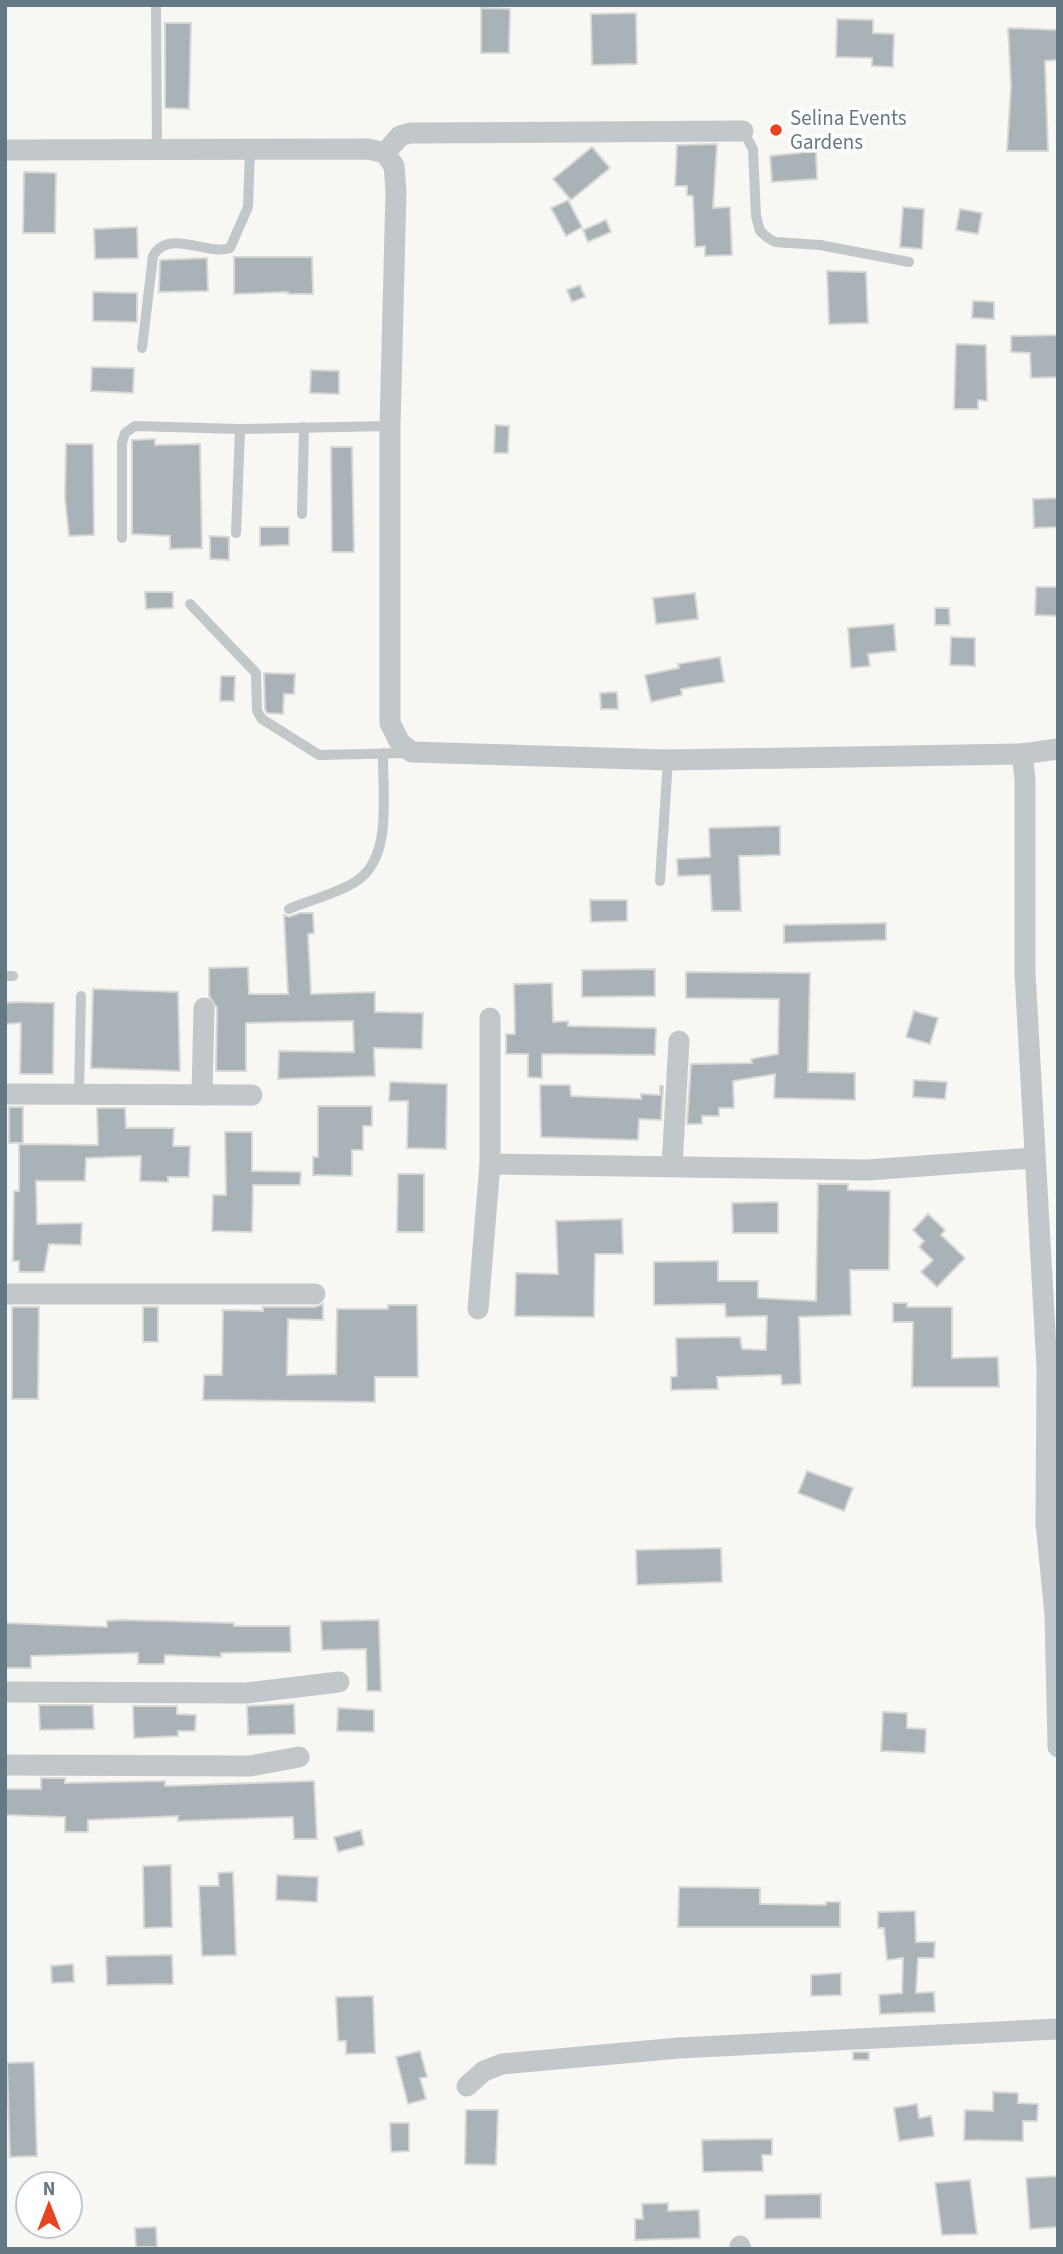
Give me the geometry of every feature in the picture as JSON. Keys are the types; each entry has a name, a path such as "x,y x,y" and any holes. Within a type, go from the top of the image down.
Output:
{"street":[{"path":"385,153 400,136 410,133 743,131"},
{"path":"5,150 368,149 385,153 394,166 396,191 390,426 390,723 400,743 412,752 668,760 1022,754 1058,749"},
{"path":"1022,754 1025,778 1025,972 1033,1158 1047,1367 1046,1523 1055,1614 1058,1747"},
{"path":"202,1095 204,1008"},
{"path":"478,1309 481,1235 489,1164 489,1018"},
{"path":"672,1166 679,1041"},
{"path":"5,1094 252,1096"},
{"path":"489,1164 868,1170 1033,1158"},
{"path":"5,1294 315,1294"},
{"path":"5,1692 246,1693 339,1682"},
{"path":"5,1765 250,1766 299,1757"},
{"path":"467,2086 484,2071 502,2064 679,2048 1058,2029"}],"lane":[{"path":"156,7 157,149"},
{"path":"743,131 753,149 756,216 760,231 768,238 775,242 820,245 909,262"},
{"path":"142,348 153,256 166,243 222,251 230,248 248,207 250,149"},
{"path":"122,538 122,443 125,433 135,426 240,429 390,426"},
{"path":"302,514 304,428"},
{"path":"236,533 240,429"},
{"path":"190,604 256,673 257,711 262,719 319,755 412,752"},
{"path":"289,909 357,882 376,858 381,841 383,753"},
{"path":"660,881 668,760"},
{"path":"79,1093 80,996"}],"building":[{"path":"481,8 510,9 509,53 481,53"},
{"path":"636,13 637,64 592,65 591,14"},
{"path":"837,19 873,20 873,33 894,34 893,67 872,66 872,58 836,57"},
{"path":"165,23 191,23 189,109 165,108"},
{"path":"1008,28 1058,30 1058,60 1045,61 1048,151 1007,151 1011,85"},
{"path":"717,144 713,208 730,207 732,255 705,256 705,246 695,247 693,196 687,195 687,186 675,186 677,145"},
{"path":"592,147 610,168 571,200 553,179"},
{"path":"816,151 817,179 772,182 770,156"},
{"path":"24,172 56,173 55,233 23,233"},
{"path":"568,200 582,227 566,236 551,208"},
{"path":"903,207 924,209 922,249 900,247"},
{"path":"960,209 982,213 978,234 956,230"},
{"path":"606,220 611,232 588,242 583,230"},
{"path":"137,227 138,258 95,259 94,229"},
{"path":"234,257 312,257 313,294 234,294"},
{"path":"207,258 208,291 159,292 160,260"},
{"path":"827,271 866,272 868,323 829,324"},
{"path":"580,285 585,297 572,302 567,290"},
{"path":"93,292 137,293 137,322 93,321"},
{"path":"973,301 994,302 994,319 972,318"},
{"path":"1058,335 1058,377 1031,378 1030,353 1011,352 1011,336"},
{"path":"956,344 986,345 987,401 978,400 978,409 954,409"},
{"path":"92,367 134,368 133,393 91,391"},
{"path":"311,370 339,371 339,394 310,393"},
{"path":"495,425 509,426 508,453 494,453"},
{"path":"155,439 155,445 200,444 202,548 170,549 170,536 132,534 132,440"},
{"path":"66,444 93,444 94,535 69,536 65,498"},
{"path":"331,447 352,447 354,552 332,552"},
{"path":"1058,498 1058,527 1034,528 1033,499"},
{"path":"260,527 289,527 289,545 260,546"},
{"path":"210,536 229,537 229,560 210,559"},
{"path":"1036,587 1058,587 1058,616 1035,615"},
{"path":"145,592 173,592 173,608 146,609"},
{"path":"695,593 698,619 656,624 653,598"},
{"path":"935,608 949,608 950,625 935,625"},
{"path":"894,624 896,651 868,654 870,666 851,668 848,628"},
{"path":"951,637 975,638 975,666 950,665"},
{"path":"720,657 724,682 681,689 682,695 651,702 645,675 679,668 678,664"},
{"path":"264,673 295,674 294,694 284,694 283,714 267,713 265,709"},
{"path":"221,676 235,676 234,701 220,701"},
{"path":"617,692 618,709 601,709 600,693"},
{"path":"780,826 780,855 739,856 741,911 712,911 710,875 678,876 677,859 710,857 709,828"},
{"path":"590,900 627,900 627,921 591,922"},
{"path":"300,913 313,913 314,933 308,934 311,994 375,992 375,1012 423,1013 422,1049 374,1048 375,1076 278,1079 279,1051 354,1052 353,1021 246,1023 246,1071 216,1071 217,1008 209,996 209,968 248,967 249,994 288,994 284,915 289,917"},
{"path":"886,923 886,940 784,943 784,925"},
{"path":"655,969 655,996 582,997 582,970"},
{"path":"686,972 810,973 808,1072 855,1073 855,1100 774,1098 775,1074 733,1081 734,1108 719,1108 719,1116 702,1116 702,1124 687,1124 691,1064 752,1063 751,1059 778,1054 779,999 686,998"},
{"path":"552,983 553,1022 568,1021 568,1026 656,1028 655,1055 542,1054 542,1078 528,1077 528,1054 506,1054 506,1034 515,1034 514,984"},
{"path":"93,989 178,992 180,1071 91,1068"},
{"path":"5,1003 54,1003 53,1074 20,1074 21,1023 5,1024"},
{"path":"914,1011 938,1018 930,1044 906,1037"},
{"path":"914,1080 947,1082 945,1099 913,1097"},
{"path":"390,1082 447,1084 446,1149 407,1148 408,1101 389,1101"},
{"path":"540,1085 570,1085 571,1096 641,1099 641,1094 660,1095 660,1086 663,1086 661,1120 639,1119 638,1140 541,1137"},
{"path":"318,1106 372,1106 372,1126 363,1126 363,1150 352,1150 352,1176 313,1175 313,1157 318,1157"},
{"path":"9,1107 23,1107 23,1143 9,1143"},
{"path":"97,1108 125,1108 126,1128 174,1128 173,1146 190,1146 189,1177 168,1177 168,1182 140,1181 141,1156 86,1158 85,1181 36,1181 37,1224 82,1223 81,1245 49,1244 44,1272 19,1272 19,1261 13,1261 14,1191 19,1191 19,1144 98,1145"},
{"path":"225,1132 252,1132 252,1171 301,1172 300,1185 253,1185 252,1232 212,1231 213,1195 226,1195"},
{"path":"398,1174 424,1174 424,1232 397,1232"},
{"path":"818,1184 848,1184 848,1190 890,1191 889,1270 850,1270 851,1315 799,1317 801,1384 782,1385 781,1375 717,1377 718,1389 671,1390 671,1377 677,1376 676,1338 740,1337 742,1349 766,1350 767,1316 726,1317 725,1304 654,1305 654,1262 718,1261 718,1281 758,1281 758,1298 816,1301"},
{"path":"778,1202 778,1233 733,1233 732,1203"},
{"path":"928,1214 945,1230 941,1235 965,1258 937,1287 921,1272 933,1260 919,1247 924,1241 913,1230"},
{"path":"622,1219 623,1254 595,1254 594,1317 515,1316 516,1273 558,1274 556,1221"},
{"path":"893,1303 907,1303 907,1307 952,1307 952,1358 998,1357 999,1387 912,1387 913,1322 893,1322"},
{"path":"323,1304 323,1320 288,1319 287,1375 336,1374 337,1309 388,1309 388,1305 417,1305 418,1377 375,1377 375,1402 203,1400 204,1375 222,1375 223,1310 263,1311 263,1307 315,1307"},
{"path":"12,1307 39,1307 38,1399 12,1399"},
{"path":"143,1307 158,1307 158,1342 143,1342"},
{"path":"807,1471 853,1488 844,1511 798,1493"},
{"path":"721,1548 722,1582 637,1585 636,1550"},
{"path":"379,1620 381,1691 367,1691 366,1649 322,1650 321,1621"},
{"path":"107,1621 290,1626 291,1652 221,1653 221,1657 165,1655 164,1664 138,1664 138,1653 31,1656 31,1668 5,1668 6,1623 107,1627"},
{"path":"294,1704 295,1734 248,1735 247,1706"},
{"path":"39,1705 93,1705 94,1729 40,1730"},
{"path":"133,1706 177,1706 177,1714 196,1715 195,1731 178,1731 178,1736 134,1738"},
{"path":"338,1708 374,1710 374,1732 337,1731"},
{"path":"883,1712 907,1713 907,1728 926,1729 925,1753 881,1751"},
{"path":"41,1778 65,1778 65,1783 165,1781 165,1786 314,1781 317,1839 294,1839 293,1817 178,1821 178,1816 88,1820 88,1832 65,1832 65,1817 5,1815 5,1789 41,1789"},
{"path":"361,1830 364,1845 338,1852 334,1837"},
{"path":"171,1865 172,1927 144,1928 143,1866"},
{"path":"233,1872 236,1955 202,1956 199,1886 219,1886 218,1873"},
{"path":"277,1875 318,1877 317,1902 276,1900"},
{"path":"679,1887 760,1888 760,1904 826,1905 826,1902 840,1902 840,1927 678,1927"},
{"path":"915,1911 916,1942 935,1942 934,1958 918,1958 916,1993 934,1992 935,2012 880,2014 879,1995 902,1993 903,1958 887,1960 884,1928 878,1928 878,1912"},
{"path":"172,1955 173,1984 107,1985 106,1956"},
{"path":"73,1964 74,1982 52,1983 51,1966"},
{"path":"841,1973 841,1995 811,1996 811,1975"},
{"path":"373,1996 375,2053 346,2054 346,2041 338,2041 336,1997"},
{"path":"420,2051 427,2077 420,2078 426,2099 408,2104 396,2057"},
{"path":"853,2052 869,2052 869,2060 853,2060"},
{"path":"34,2062 37,2156 10,2157 7,2063"},
{"path":"993,2092 1018,2093 1018,2103 1038,2104 1037,2121 1023,2121 1023,2141 964,2140 965,2110 993,2111"},
{"path":"917,2104 919,2118 931,2116 934,2136 899,2141 894,2108"},
{"path":"466,2110 498,2110 496,2165 465,2164"},
{"path":"390,2123 409,2123 409,2151 391,2152"},
{"path":"772,2139 772,2155 762,2155 763,2171 703,2172 702,2140"},
{"path":"1058,2176 1058,2227 1030,2229 1026,2178"},
{"path":"970,2180 977,2234 942,2235 935,2183"},
{"path":"821,2194 821,2218 765,2219 765,2195"},
{"path":"668,2203 668,2211 699,2210 700,2238 635,2240 635,2219 643,2219 642,2204"},
{"path":"156,2227 157,2247 136,2247 135,2228"}],"place":[{"name":"Selina Events Gardens","path":"776,130"}]}
